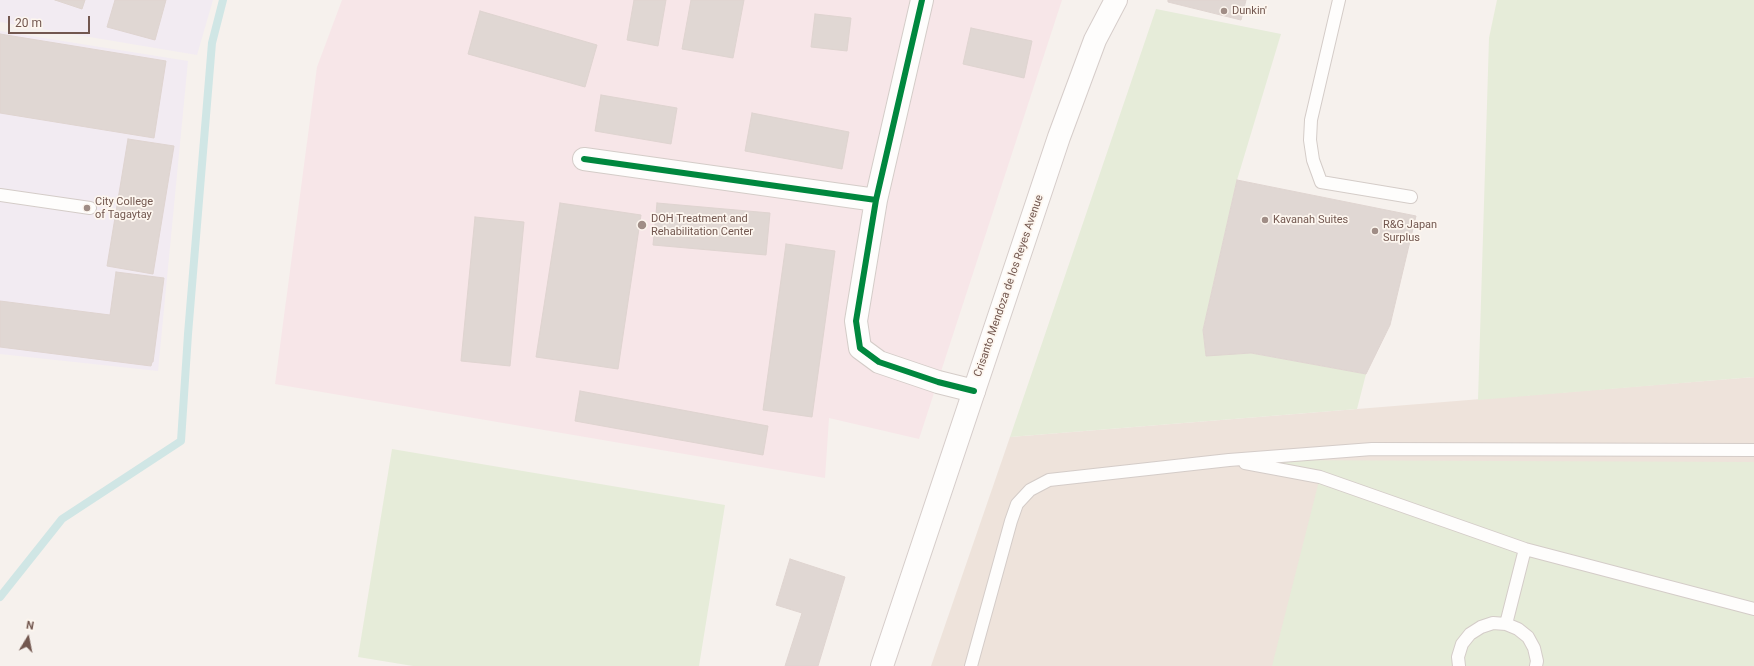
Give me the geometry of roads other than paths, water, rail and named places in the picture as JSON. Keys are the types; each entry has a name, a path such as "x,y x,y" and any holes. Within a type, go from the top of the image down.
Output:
{"street":[{"path":"922,0 876,200 856,321 860,348 879,362 938,382 974,391"},
{"name":"Crisanto Mendoza de los Reyes Avenue","path":"882,666 1059,137 1095,40 1116,0"},
{"path":"584,160 876,200"}],"lane":[{"path":"1339,0 1311,120 1310,140 1313,160 1321,182 1411,198"},
{"path":"0,195 90,208"},
{"path":"972,666 1010,521 1017,504 1030,490 1049,480 1229,460 1372,448 1754,450"},
{"path":"1229,460 1320,477 1525,549 1754,609"},
{"path":"1506,624 1525,549"},
{"path":"1458,666 1458,657 1462,644 1470,634 1481,627 1493,623 1506,624 1518,629 1528,637 1534,648 1537,660 1536,666"}],"waterway":[{"path":"0,597 62,519 181,441 188,334 212,43 223,0"}],"place":[{"name":"Dunkin'","path":"1224,11"},
{"name":"City College of Tagaytay","path":"87,208"},
{"name":"Kavanah Suites","path":"1265,220"},
{"name":"DOH Treatment and Rehabilitation Center","path":"642,225"},
{"name":"R&G Japan Surplus","path":"1375,231"}]}
